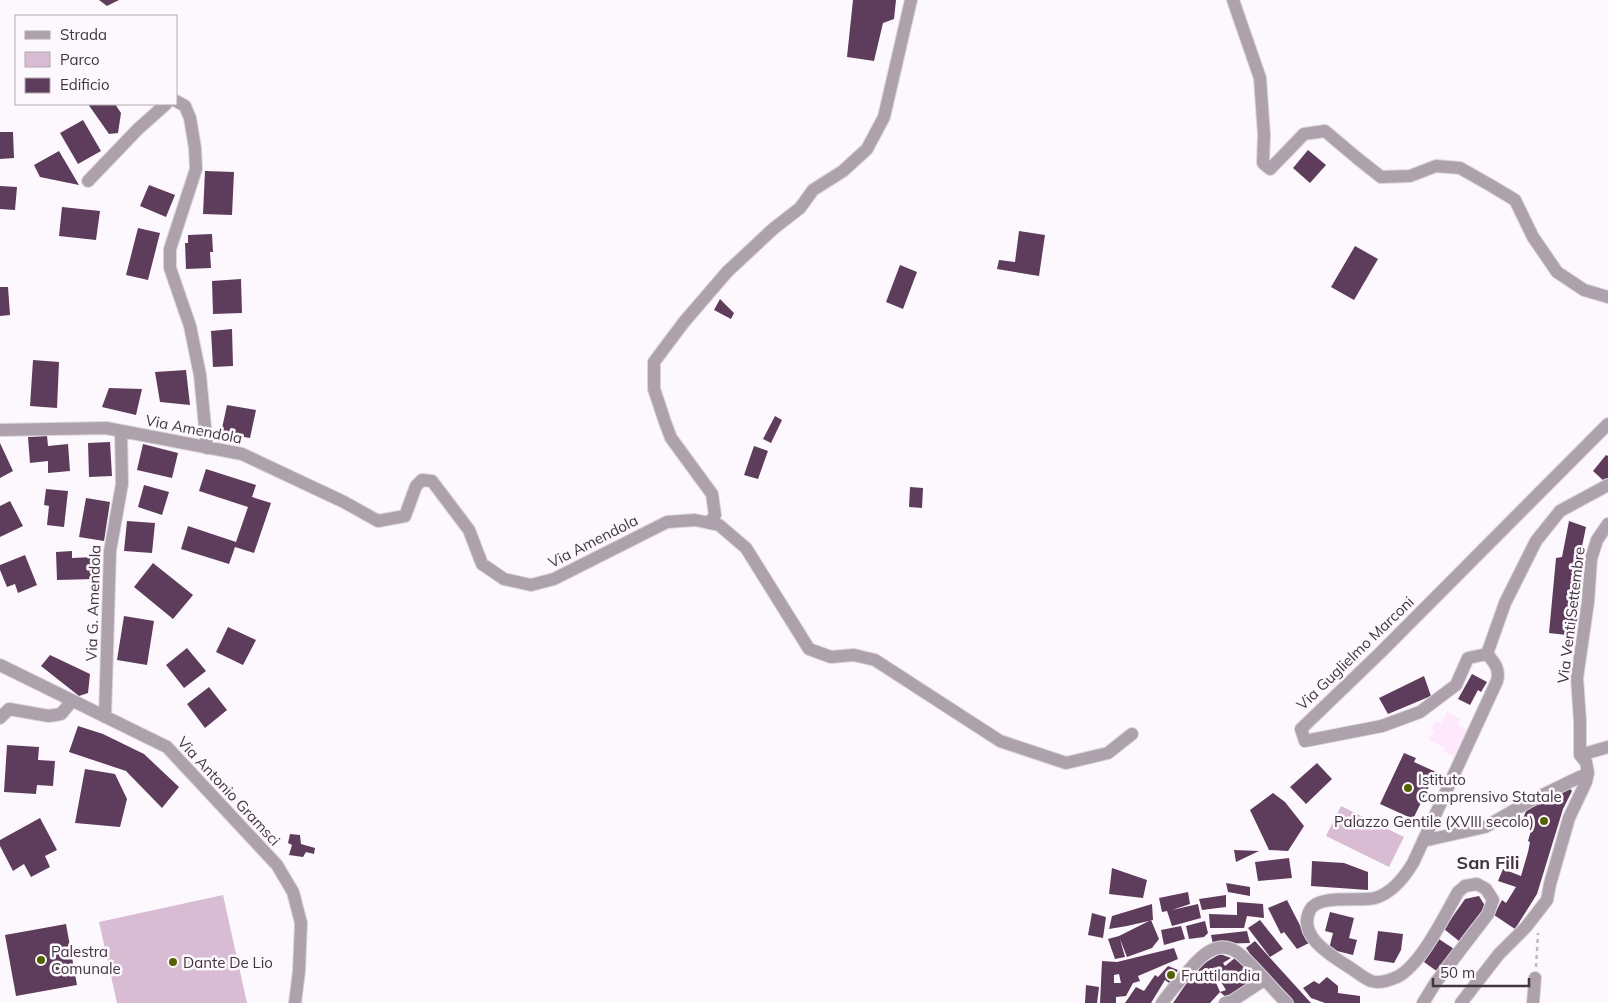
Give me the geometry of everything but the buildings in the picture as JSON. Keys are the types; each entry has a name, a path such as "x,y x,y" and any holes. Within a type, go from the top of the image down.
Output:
{"street":[{"path":"709,523 715,515 712,494 671,438 654,389 654,362 684,322 727,272 773,229 800,208 813,190 843,171 867,149 884,117 911,0"},
{"path":"1233,0 1260,78 1264,135 1263,163 1270,169 1304,134 1326,131 1381,177 1410,176 1436,166 1460,168 1515,200 1533,237 1557,272 1584,290 1608,297"},
{"path":"178,102 185,106 190,118 196,169 170,249 170,268 190,326 200,375 207,448"},
{"path":"88,181 138,129 165,105"},
{"name":"Via Guglielmo Marconi","path":"1486,654 1468,658 1456,685 1420,712 1382,726 1304,741 1301,729 1380,653 1608,424"},
{"name":"Via Amendola","path":"0,430 106,428 242,454 344,502 378,521 405,516 416,486 422,480 432,481 469,530 482,564 504,580 531,585 554,580 667,522 695,520 718,525 746,548 810,649 831,656 854,655 875,660 1000,741 1066,763 1108,753 1132,734"},
{"name":"Via G. Amendola","path":"105,717 110,551 122,484 121,431"},
{"path":"1423,1003 1436,982 1488,914 1494,900 1486,889 1477,884 1466,886 1458,892 1418,959 1406,971 1387,980 1371,981 1317,943 1307,929 1310,909 1318,903 1330,900 1373,898 1384,894 1396,886 1406,875 1424,841 1497,681 1499,674 1497,666 1486,654 1505,603 1536,541 1560,511 1608,485"},
{"name":"Via Venti Settembre","path":"1588,772 1586,762 1580,755 1577,678 1588,602 1591,559 1597,540 1608,524"},
{"name":"Via Antonio Gramsci","path":"0,665 167,747 277,865 293,892 301,923 299,971 295,1003"},
{"path":"0,718 9,709 49,716 61,714 72,701"},
{"path":"1580,755 1608,747"},
{"path":"1424,841 1485,827 1530,801 1588,772"},
{"path":"1461,1003 1499,954 1526,927 1546,900 1570,818 1586,782 1588,772"},
{"path":"1162,1003 1194,962 1203,954 1214,949 1227,948 1239,954 1287,1003"},
{"path":"1534,1003 1535,978"},
{"path":"1225,1003 1232,1001 1264,980"}],"path":[{"path":"1535,978 1538,929"}],"shaded area":[{"name":"Istituto Comprensivo Statale","path":"1447,712 1460,719 1458,725 1468,730 1454,757 1443,751 1445,748 1429,740 1434,731 1431,729 1435,721 1441,724"}],"green space":[{"path":"1341,806 1404,837 1389,867 1326,836"},
{"name":"Dante De Lio","path":"223,895 247,1003 117,1003 99,922"}],"place":[{"name":"Istituto Comprensivo Statale","path":"1408,788"},
{"name":"Palazzo Gentile (XVIII secolo)","path":"1544,821"},
{"name":"Palestra Comunale","path":"41,960"},
{"name":"Dante De Lio","path":"173,962"},
{"name":"Fruttilandia","path":"1171,975"}],"district":[{"name":"San Fili","path":"1488,862"}]}
